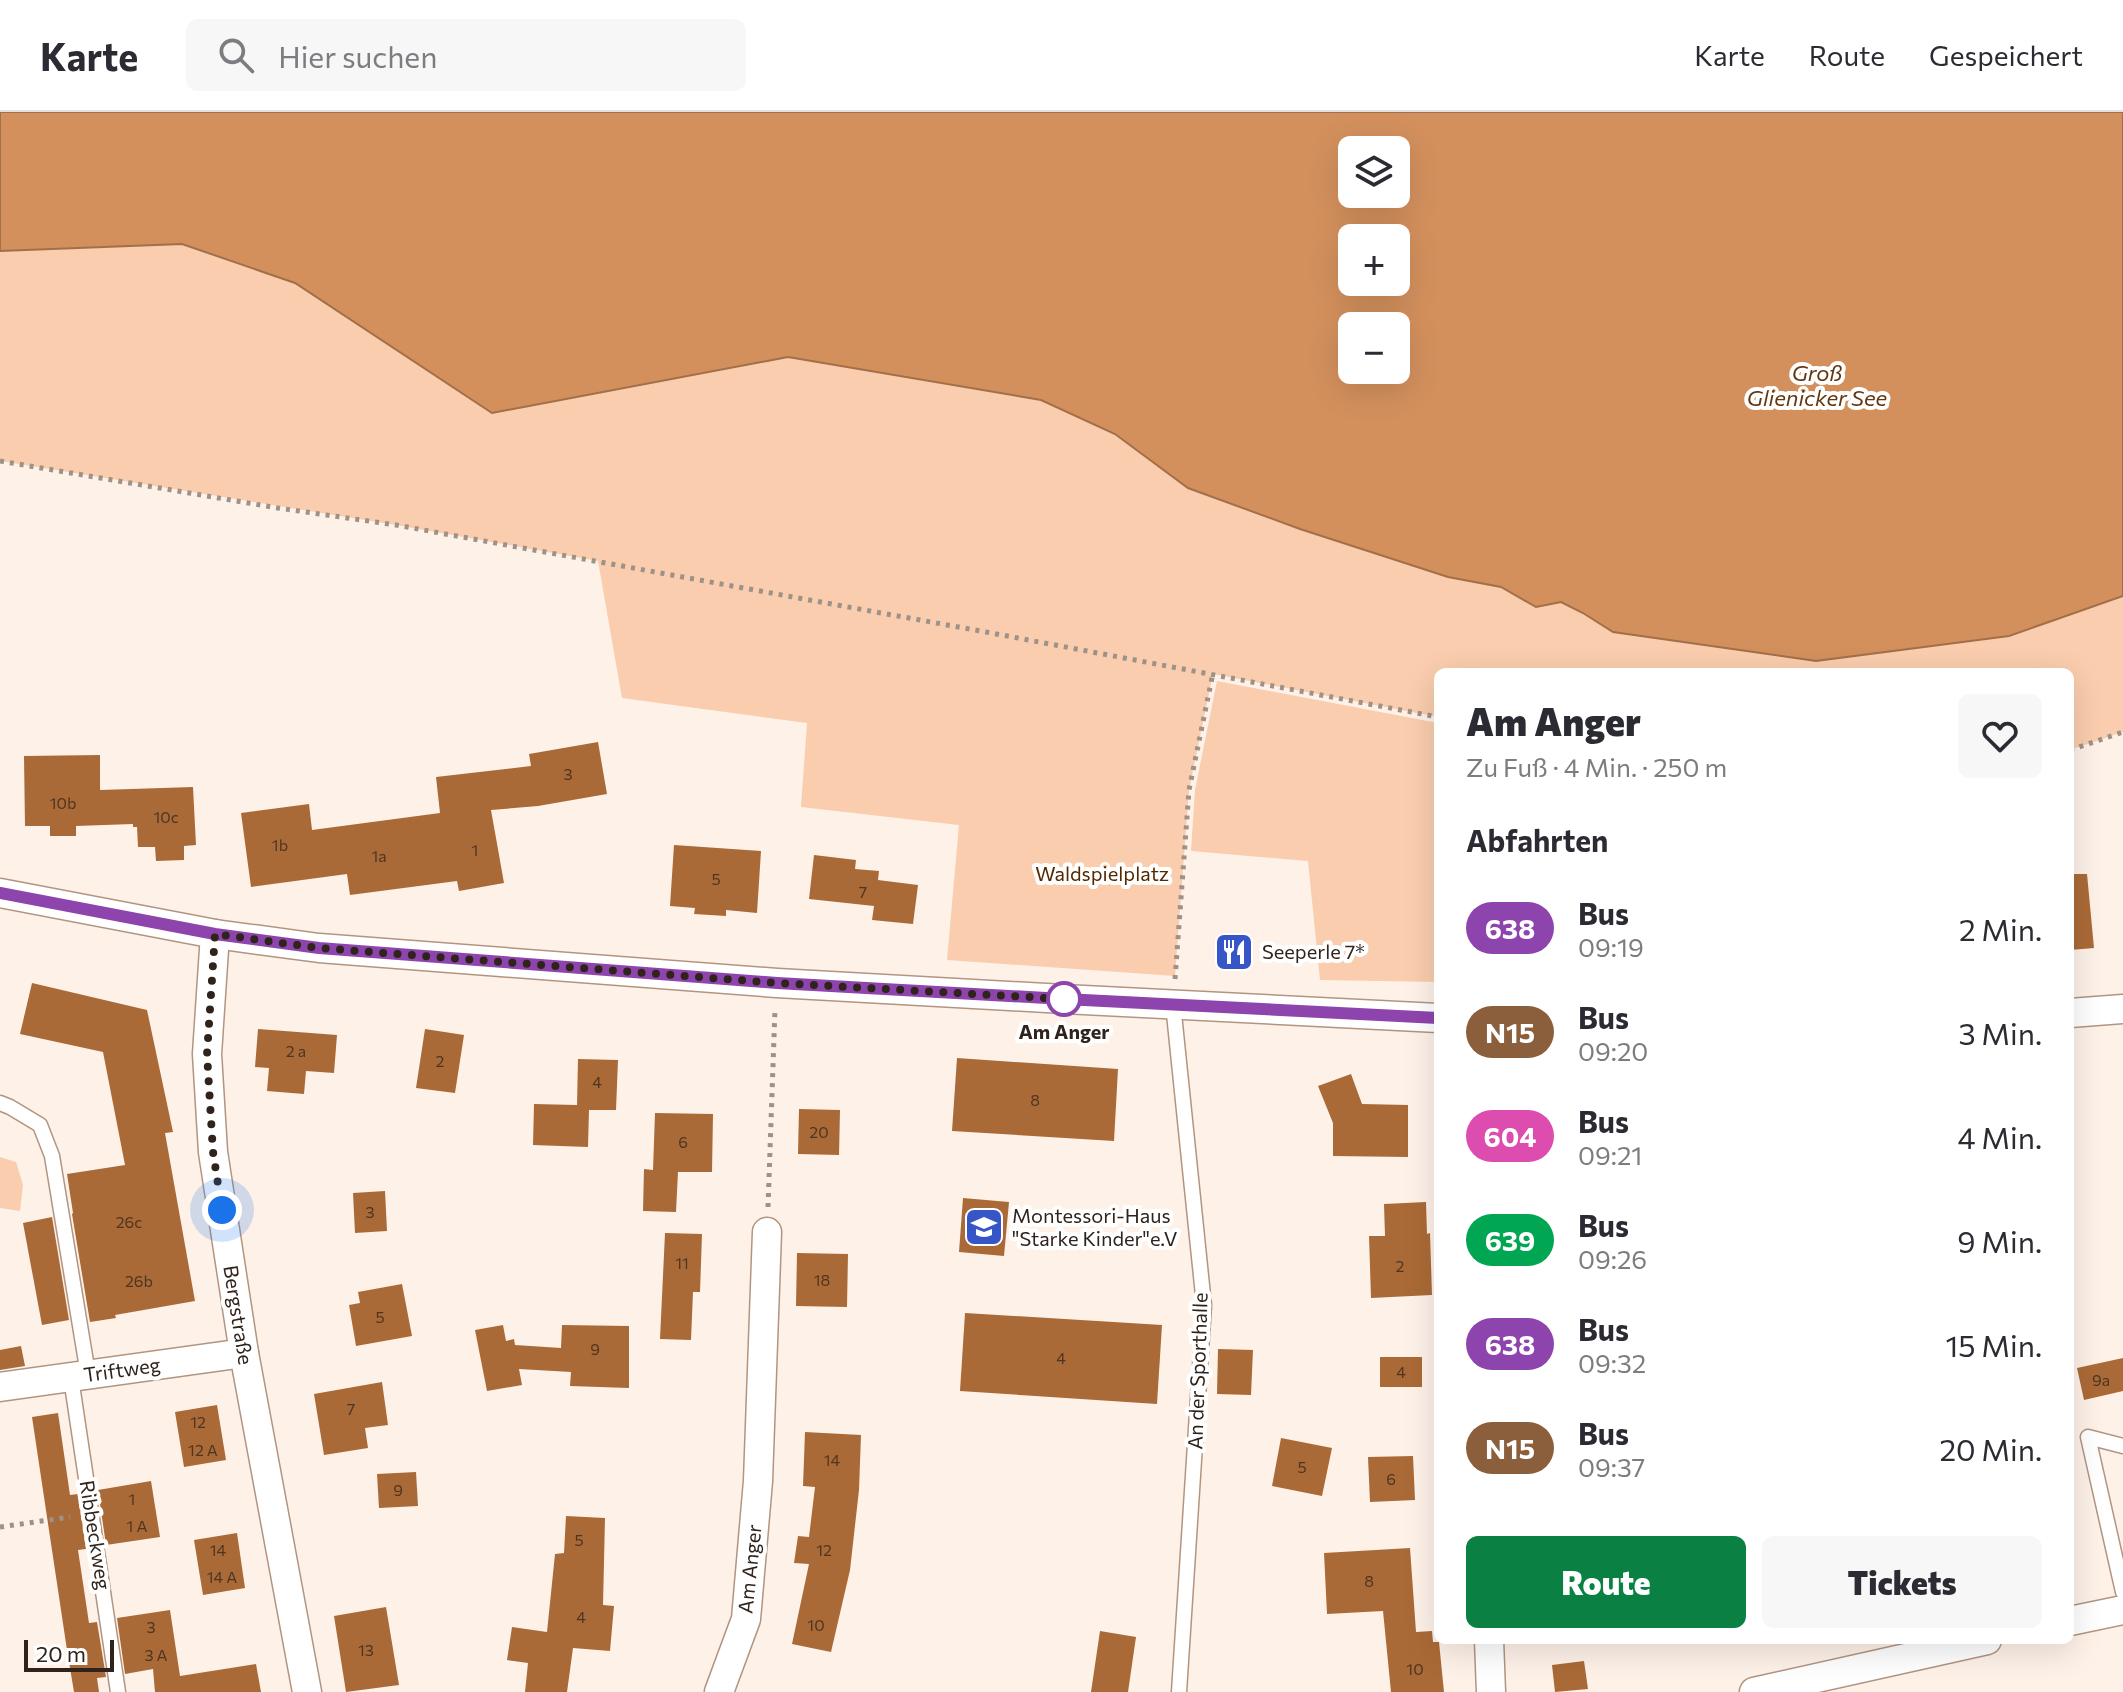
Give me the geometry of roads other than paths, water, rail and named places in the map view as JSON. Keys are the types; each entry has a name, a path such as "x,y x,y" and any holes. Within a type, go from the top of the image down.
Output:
{"street":[{"path":"0,893 215,934 319,948 777,983 1434,1018"},
{"name":"Bergstraße","path":"215,934 207,1054 213,1152 244,1353 307,1692"},
{"path":"2074,1013 2123,1009"},
{"name":"Am Anger","path":"719,1692 746,1619 758,1481 767,1232"},
{"name":"Triftweg","path":"0,1387 244,1353"},
{"path":"2074,1620 2123,1610"},
{"path":"1489,1644 1491,1692"},
{"path":"1754,1692 1969,1644"}],"lane":[{"name":"An der Sporthalle","path":"1173,1004 1204,1305 1179,1692"},
{"name":"Ribbeckweg","path":"0,1103 40,1125 52,1156 80,1376 91,1514 118,1692"},
{"path":"2123,1446 2088,1437 2123,1592"}],"water":[{"name":"Groß Glienicker See","path":"0,112 2123,112 2123,596 2009,636 1816,661 1613,632 1561,602 1536,607 1501,587 1448,577 1300,529 1188,488 1115,434 1041,400 788,357 492,413 295,283 182,244 0,251"}],"place":[{"name":"Seeperle 7*","path":"1234,952"},
{"name":"Am Anger","path":"1064,999"},
{"name":"Montessori-Haus \"Starke Kinder\"e.V","path":"984,1227"}],"park label":[{"name":"Waldspielplatz","path":"1102,874"}]}
